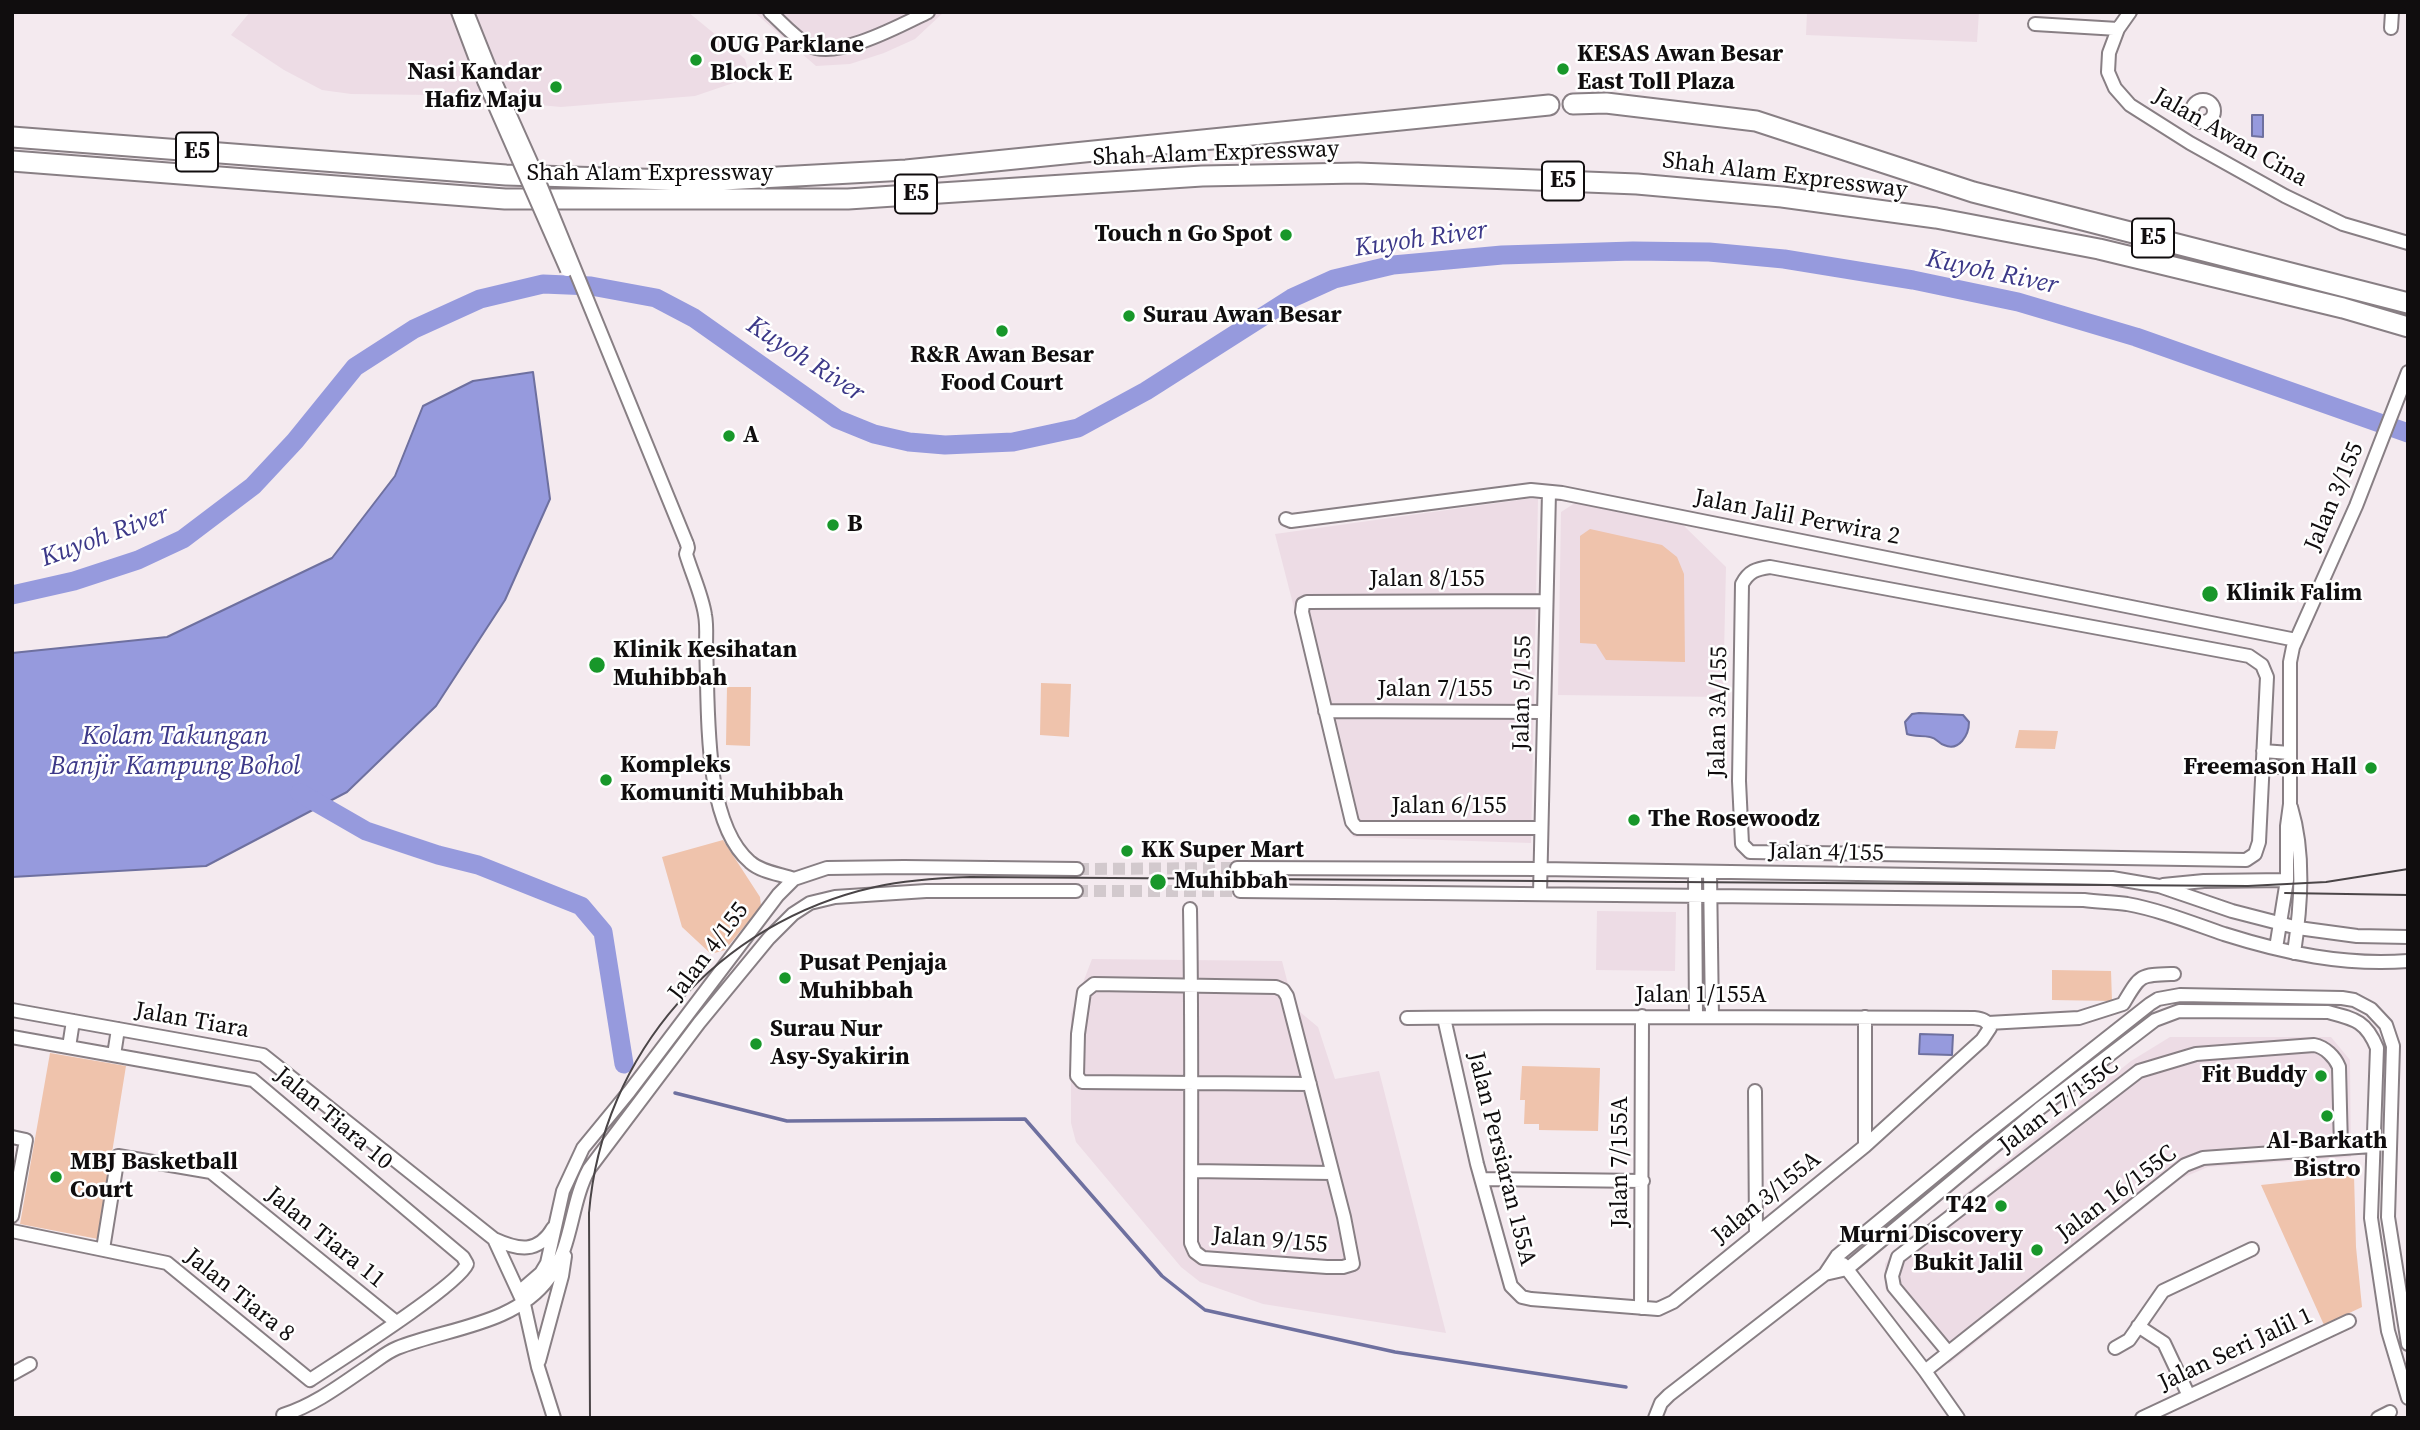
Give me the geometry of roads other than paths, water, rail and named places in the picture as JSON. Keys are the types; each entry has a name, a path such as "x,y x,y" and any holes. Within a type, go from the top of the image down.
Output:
{"highway":[{"name":"Shah Alam Expressway","path":"1573,104 1606,103 1756,121 2018,205 2408,303"},
{"name":"Shah Alam Expressway","path":"12,137 492,174 705,181 919,169 1549,105"},
{"name":"Shah Alam Expressway","path":"12,161 505,199 848,199 1202,176 1358,173 1637,184 1782,197 1936,218 2099,249 2343,308 2408,327"}],"street":[{"path":"458,12 684,548 705,615 711,753 715,792 723,821 734,842 749,861 764,870 794,879"},
{"path":"467,12 488,79"},
{"path":"770,12 810,47 824,49 848,46 873,38 928,12"},
{"name":"Jalan Awan Cina","path":"2130,12 2118,29 2109,53 2108,72 2115,88 2130,105 2189,143 2285,196 2343,224 2408,243"},
{"path":"2391,28 2392,12"},
{"path":"2035,24 2118,29"},
{"path":"2189,143 2200,122"},
{"name":"Jalan 3/155","path":"2276,948 2287,880 2290,662 2296,640 2374,462 2408,372"},
{"name":"Jalan Jalil Perwira 2","path":"1286,519 1291,521 1531,490 1562,493 2296,640"},
{"name":"Jalan 5/155","path":"1540,894 1549,492"},
{"name":"Jalan 3A/155","path":"1770,567 2249,656 2262,665 2267,677 2263,751 2259,842 2255,854 2246,860 1750,852 1742,844 1739,781 1742,584 1747,575 1756,569 1770,567"},
{"name":"Jalan 8/155","path":"1325,711 1302,612 1303,604 1307,602 1546,601"},
{"name":"Jalan 7/155","path":"1325,711 1544,712"},
{"name":"Jalan 6/155","path":"1325,711 1352,822 1357,828 1541,828"},
{"path":"2263,751 2290,752"},
{"path":"2263,767 2290,767"},
{"name":"Jalan 3/155","path":"2290,804 2298,829 2298,929 2294,953"},
{"name":"Jalan 4/155","path":"522,1298 547,1263 563,1191 583,1147 636,1082 778,895 794,879 827,868 1077,869"},
{"name":"Jalan 4/155","path":"1237,868 1540,869 2112,878 2159,886 2298,929 2357,936 2408,937"},
{"path":"1695,873 1696,1017"},
{"path":"1710,873 1712,1017"},
{"path":"2159,886 2204,881 2287,880"},
{"name":"Jalan 4/155","path":"522,1298 551,1276 566,1249 581,1184 589,1169 699,1023 769,938 793,914 810,903 835,897 926,891 1076,891"},
{"name":"Jalan 4/155","path":"1240,891 2071,900 2126,904 2294,953 2344,961 2408,961"},
{"name":"Jalan 9/155","path":"1190,909 1191,1243 1195,1252 1203,1258 1350,1267 1353,1262 1290,1002 1283,990 1276,987 1191,986"},
{"name":"Jalan 1/155A","path":"1407,1018 1974,1018 1982,1019 1989,1025 2078,1018 2123,1004 2137,980 2146,975 2174,974"},
{"path":"1191,986 1094,984 1087,988 1082,999 1078,1048 1079,1080 1310,1084"},
{"path":"1654,1418 1661,1403 1669,1395 1825,1274 1837,1256 1979,1139 2158,999 2180,995 2210,993 2342,998 2362,1004 2386,1025 2393,1046 2388,1217 2408,1344"},
{"name":"Jalan Tiara","path":"12,1010 263,1055 494,1239 522,1298 538,1367 554,1418"},
{"path":"1825,1274 1847,1269 2039,1110 2155,1020 2170,1013 2328,1012 2360,1022 2367,1028 2377,1048 2371,1219 2388,1331 2404,1377 2408,1398"},
{"name":"Jalan 7/155A","path":"1642,1016 1642,1308"},
{"path":"1865,1017 1865,1146"},
{"name":"Jalan Persiaran 155A","path":"1444,1018 1482,1179 1511,1286 1522,1297 1531,1299"},
{"path":"69,1047 73,1021"},
{"name":"Jalan 3/155A","path":"1531,1299 1642,1308 1658,1308 1673,1302 1865,1146 1982,1040 1989,1025"},
{"path":"114,1055 118,1029"},
{"name":"Jalan Tiara 10","path":"12,1037 253,1080 463,1257 467,1264 464,1271 396,1322"},
{"name":"Jalan 17/155C","path":"1948,1352 1894,1287 1892,1276 1898,1257 2139,1071 2196,1054 2321,1046 2339,1067 2341,1148"},
{"path":"1755,1091 1756,1234"},
{"path":"2372,1146 2384,1139 2391,1129"},
{"path":"12,1137 26,1140 12,1216"},
{"path":"2372,1146 2389,1178"},
{"name":"Jalan 16/155C","path":"1925,1371 2185,1166 2203,1158 2372,1146"},
{"name":"Jalan Tiara 11","path":"103,1248 118,1156 211,1172 396,1322"},
{"path":"1191,1171 1332,1173"},
{"path":"1482,1179 1643,1181"},
{"path":"494,1239 515,1248 532,1247 546,1241 556,1223"},
{"name":"Jalan Tiara 8","path":"12,1231 167,1263 310,1380 396,1322"},
{"path":"2115,1348 2129,1340 2163,1291 2252,1248"},
{"path":"538,1367 562,1276 566,1249"},
{"path":"1837,1256 1958,1418"},
{"path":"283,1415 305,1408 395,1349 482,1321 522,1298"},
{"name":"Jalan Seri Jalil 1","path":"2142,1418 2348,1321"},
{"path":"2138,1326 2164,1343 2189,1396"}],"water":[{"path":"2252,115 2263,115 2263,137 2252,136"},
{"name":"Kolam Takungan Banjir Kampung Bohol","path":"533,372 550,499 505,600 436,706 347,792 206,866 12,877 12,653 167,637 332,558 395,476 423,406 473,381"},
{"path":"1912,714 1963,715 1969,722 1965,737 1959,744 1949,747 1932,738 1907,734 1905,722"},
{"path":"1920,1034 1953,1035 1952,1055 1919,1054"}],"waterway":[{"name":"Kuyoh River","path":"12,595 74,581 138,560 183,539 253,486 295,441 355,367 414,329 480,299 543,284 591,286 656,298 694,318 837,419 874,434 909,442 945,445 1013,442 1078,428 1146,391 1292,298 1334,279 1393,265 1502,255 1633,251 1709,252 1784,259 1913,280 2018,302 2136,337 2408,433"},
{"path":"300,793 366,831 478,865 581,906 603,932 624,1064"},
{"path":"675,1093 787,1121 1025,1119 1162,1276 1205,1310 1395,1352 1626,1387"}],"tunnel":[{"path":"1077,869 1237,868"},
{"path":"1076,891 1240,891"}],"tram line":[{"path":"590,1418 589,1213 599,1154 617,1099 644,1049 678,1003 719,963 766,930 818,904 875,887 970,877 2248,886 2326,882 2408,869"},
{"path":"2285,893 2408,895"}],"place":[{"name":"OUG Parklane Block E","path":"696,60"},
{"name":"KESAS Awan Besar East Toll Plaza","path":"1563,69"},
{"name":"Nasi Kandar Hafiz Maju","path":"556,87"},
{"name":"Touch n Go Spot","path":"1286,235"},
{"name":"Surau Awan Besar","path":"1129,316"},
{"name":"R&R Awan Besar Food Court","path":"1002,331"},
{"name":"A","path":"729,436"},
{"name":"B","path":"833,525"},
{"name":"Klinik Falim","path":"2210,594"},
{"name":"Klinik Kesihatan Muhibbah","path":"597,665"},
{"name":"Freemason Hall","path":"2371,768"},
{"name":"Kompleks Komuniti Muhibbah","path":"606,780"},
{"name":"The Rosewoodz","path":"1634,820"},
{"name":"KK Super Mart","path":"1127,851"},
{"name":"Muhibbah","path":"1158,882"},
{"name":"Pusat Penjaja Muhibbah","path":"785,978"},
{"name":"Surau Nur Asy-Syakirin","path":"756,1044"},
{"name":"Fit Buddy","path":"2321,1076"},
{"name":"Al-Barkath Bistro","path":"2327,1116"},
{"name":"MBJ Basketball Court","path":"56,1177"},
{"name":"T42","path":"2001,1206"},
{"name":"Murni Discovery Bukit Jalil","path":"2037,1250"}]}
